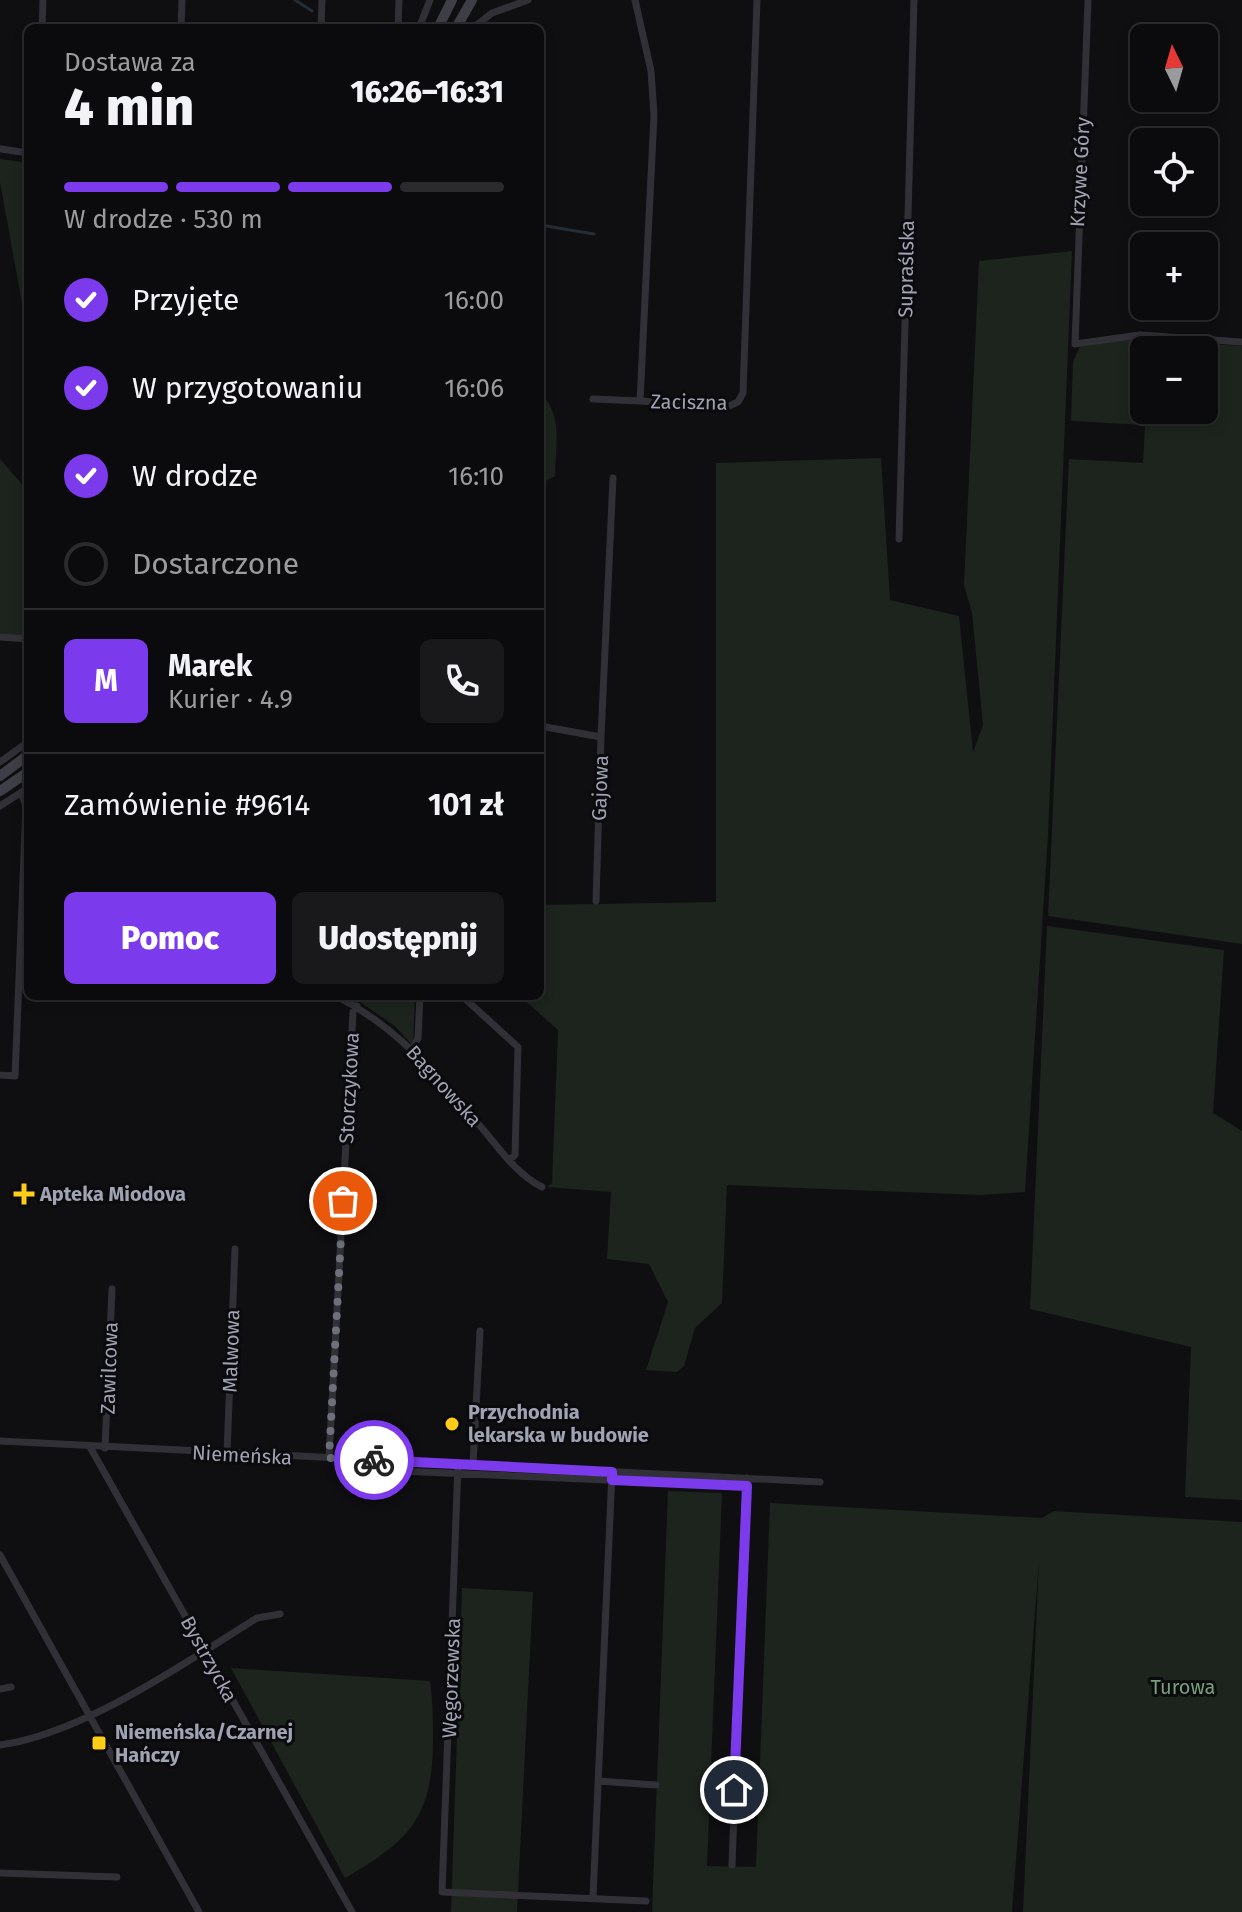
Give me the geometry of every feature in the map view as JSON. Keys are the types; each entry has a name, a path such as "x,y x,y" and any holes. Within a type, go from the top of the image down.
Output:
{"main road":[{"path":"440,24 452,0"},
{"path":"458,24 472,0"},
{"path":"0,776 24,758"},
{"path":"0,791 24,775"}],"street":[{"path":"42,24 43,0"},
{"path":"181,24 182,0"},
{"path":"321,24 322,0"},
{"path":"398,24 399,0"},
{"path":"421,24 430,0"},
{"path":"478,24 492,13 528,0"},
{"name":"Zaciszna","path":"635,0 651,71 654,115 640,401 729,406 738,402 743,393 757,0"},
{"name":"Supraślska","path":"899,539 914,0"},
{"name":"Krzywe Góry","path":"1088,0 1075,344 1140,335 1242,342"},
{"path":"1,149 24,152"},
{"path":"593,399 640,401"},
{"path":"601,737 613,478"},
{"path":"0,637 24,639"},
{"name":"Gajowa","path":"544,727 601,737 596,901"},
{"path":"0,762 24,745"},
{"path":"0,806 24,790"},
{"path":"0,1075 15,1076 24,855"},
{"name":"Bagnowska","path":"344,1000 392,1029 509,1160 530,1181 542,1187"},
{"path":"412,1050 418,1038 420,1000"},
{"path":"466,1000 518,1047 515,1155 509,1160"},
{"name":"Storczykowa","path":"329,1458 353,1012 357,1006"},
{"name":"Malwowa","path":"227,1454 235,1249"},
{"name":"Zawilcowa","path":"105,1448 112,1289"},
{"path":"473,1465 480,1331"},
{"name":"Niemeńska","path":"0,1441 458,1464 612,1476 820,1482"},
{"name":"Bystrzycka","path":"90,1447 352,1912"},
{"name":"Węgorzewska","path":"458,1464 442,1892 593,1897"},
{"path":"375,1470 612,1476 593,1897 646,1901"},
{"path":"732,1865 747,1482"},
{"path":"0,1555 199,1912"},
{"path":"0,1745 42,1735 90,1715 257,1618 280,1614"},
{"path":"0,1689 11,1687"},
{"path":"598,1781 656,1785"},
{"path":"710,1788 756,1790"},
{"path":"0,1873 117,1877"}],"green space":[{"path":"0,159 24,162 24,314 0,182"},
{"path":"1072,251 1048,835 1025,1192 981,1195 727,1185 722,1303 695,1328 684,1366 677,1372 646,1370 668,1302 649,1264 607,1259 611,1192 547,1187 552,1183 558,1030 524,1000 544,1000 544,905 716,902 716,463 881,458 890,600 959,616 973,752 983,725 972,613 964,585 979,261"},
{"path":"1130,339 1130,424 1218,424 1218,344 1242,346 1242,944 1048,916 1069,459 1143,463 1145,425 1071,421 1073,362 1080,347"},
{"path":"544,398 555,421 555,476 544,482"},
{"path":"0,459 24,486 24,637 0,635"},
{"path":"1047,926 1224,950 1213,1113 1242,1131 1242,1500 1185,1497 1191,1347 1030,1309"},
{"path":"357,1000 415,1000 413,1046 395,1026"},
{"name":"Turowa","path":"668,1491 722,1493 707,1866 756,1867 770,1503 1042,1518 1054,1511 1242,1522 1242,1912 1023,1912 1039,1561 1012,1912 652,1912"},
{"path":"462,1588 533,1592 517,1912 451,1912"},
{"path":"231,1668 430,1681 433,1743 428,1791 413,1825 401,1839 345,1878"}],"waterway":[{"path":"295,0 312,11"},
{"path":"544,226 594,234"}],"way so far":[{"path":"343,1201 329,1458 374,1460"}],"place":[{"name":"Apteka Miodova","path":"24,1194"},
{"name":"Przychodnia lekarska w budowie","path":"452,1424"},
{"name":"Niemeńska/Czarnej Hańczy","path":"99,1743"}],"route":[{"path":"374,1460 612,1472 612,1480 747,1486 734,1790"}]}
